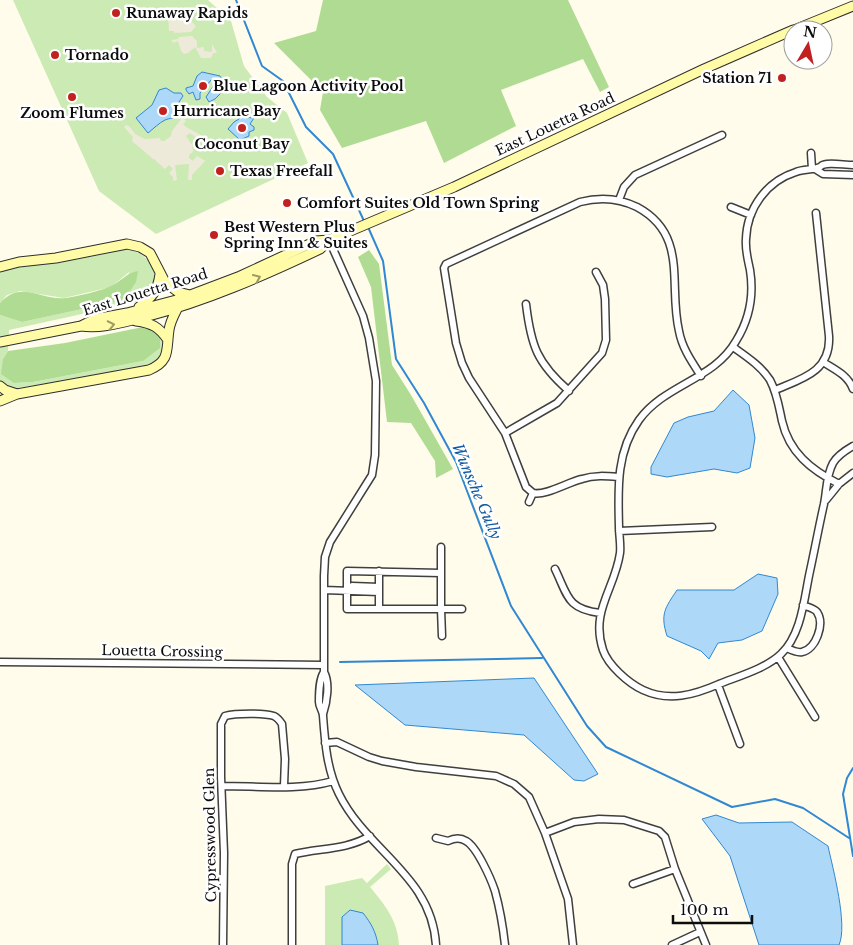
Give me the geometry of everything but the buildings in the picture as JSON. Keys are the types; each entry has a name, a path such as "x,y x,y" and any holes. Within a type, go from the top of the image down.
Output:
{"main road":[{"name":"East Louetta Road","path":"818,20 853,8"},
{"name":"East Louetta Road","path":"0,342 81,326 95,319 134,311 190,295 231,280 316,241 329,240 454,187 704,69 783,34"},
{"name":"East Louetta Road","path":"81,326 96,328 131,320 225,292 320,249 329,240"},
{"path":"0,267 19,262 56,258 127,244 140,247 150,253 165,282 172,289 190,295"},
{"path":"0,257 19,262"},
{"path":"134,311 155,293 160,274"},
{"path":"225,292 231,280"},
{"path":"0,400 17,394 149,370 156,367 163,362 168,351 171,322 178,307"},
{"path":"131,320 150,323 157,327 168,340"},
{"path":"0,386 17,394"}],"street":[{"path":"619,200 624,187 635,175 722,135"},
{"path":"812,154 814,169"},
{"path":"853,165 824,164 814,169 797,171 775,182 757,203 751,215 746,238 751,280 751,302 744,326 733,347 716,365 701,376 662,398 643,415 633,429 620,465 618,477 620,553 610,588 600,613 599,628 603,652 618,672 635,686 652,694 677,697 697,693 718,685 768,664 778,657 787,648 796,631 825,501 827,478 835,460 853,446"},
{"path":"837,164 837,175"},
{"path":"814,169 823,174 853,175"},
{"path":"618,477 586,478 542,493 533,493 526,487 505,433 469,378 460,358 456,343 445,265 580,202 600,198 619,200 634,205 649,214 661,227 670,244 674,261 679,331 684,347 701,376"},
{"path":"731,207 751,215"},
{"path":"775,390 808,376 816,370 823,362 830,340 816,213"},
{"path":"329,240 363,316 369,338 376,381 375,455 372,475 330,542 325,557 324,672 321,676 324,694 319,704 323,714 323,733 333,781 350,813 416,886 430,912 436,945"},
{"path":"505,433 549,409 569,391 598,357 606,340 604,292 596,272"},
{"path":"526,304 530,333 537,353 548,370 569,391"},
{"path":"733,347 761,368 775,390 785,432 792,446 804,461 838,484"},
{"path":"823,362 844,376 853,389"},
{"path":"825,501 838,484 853,473"},
{"path":"528,502 533,493"},
{"path":"619,531 712,527"},
{"path":"441,547 442,636"},
{"path":"555,569 570,600 576,607 585,611 600,613"},
{"path":"441,572 379,574 347,570 347,609 462,609"},
{"path":"379,574 380,609"},
{"path":"324,590 347,590 353,592 379,590"},
{"path":"787,648 796,652 803,652 808,650 816,639 820,621 818,614 814,609 803,605"},
{"path":"778,657 815,718"},
{"name":"Louetta Crossing","path":"0,662 324,665"},
{"path":"718,685 740,744"},
{"name":"Cypresswood Glen","path":"224,945 221,724 226,716 232,714 269,715 276,717 282,724 285,759 284,786"},
{"path":"325,743 337,742 382,762 496,776 514,784 529,797 545,833 568,899 573,945"},
{"path":"222,786 319,785 333,781"},
{"path":"545,833 574,822 599,819 624,820 659,831 665,837 675,869 706,945"},
{"path":"292,945 293,858 295,854 350,845 370,836"},
{"path":"436,838 448,841 453,838 459,838 470,844 494,890 502,919 505,945"},
{"path":"633,884 675,869"},
{"path":"672,945 700,932"}],"green space":[{"path":"13,0 208,0 231,21 244,66 267,97 287,113 308,163 156,234 99,191"},
{"path":"323,0 568,0 609,87 600,92 583,59 501,90 516,126 444,163 426,121 342,148 320,110 323,92 274,43 316,31"},
{"path":"128,249 143,256 153,268 154,282 151,290 145,297 132,303 9,330 8,351 3,359 14,383 33,382 143,361 160,336 163,347 158,360 143,367 18,388 11,388 0,382 0,315 22,322 124,300 129,272 111,287 64,298 20,291 7,295 0,303 0,273 11,267 59,263"},
{"path":"369,250 379,264 392,365 453,469 436,478 435,461 411,423 387,422 371,287 358,257"},
{"path":"138,271 136,282 124,300 22,322 0,315 0,303 8,296 16,293 24,292 48,297 66,298 107,288 130,273"},
{"path":"143,327 152,329 160,336 160,348 143,361 33,382 14,383 1,374 3,359 8,351 65,343"},
{"path":"387,864 391,869 370,887 386,907 393,921 399,945 325,945 325,886 362,878 367,883"}],"shaded area":[{"path":"175,8 183,17 187,17 196,26 191,32 174,33 174,31 169,31 168,11"},
{"path":"192,36 197,41 197,48 204,47 204,51 210,52 212,51 212,44 217,53 213,53 211,58 201,58 195,47 184,54 178,41 173,43 172,40 179,37"},
{"path":"182,118 186,121 183,124 186,127 199,134 208,143 211,142 207,150 201,141 190,133 186,136 192,145 193,152 189,155 189,158 193,161 197,156 205,161 192,175 192,180 188,180 189,164 175,165 177,180 173,181 173,177 169,173 173,169 169,165 165,169 132,141 133,137 124,127 126,125 130,127 135,134 145,139 160,138 161,141 164,141 171,136 172,131"}],"water":[{"name":"Blue Lagoon Activity Pool","path":"202,72 220,76 222,80 212,79 200,93 200,99 196,100 193,92 189,94 186,88 193,86 197,76"},
{"path":"214,85 220,85 223,91 209,102 206,97"},
{"name":"Hurricane Bay","path":"166,88 174,93 181,93 183,96 179,102 181,108 180,115 163,121 148,133 136,118 152,105 159,90"},
{"name":"Coconut Bay","path":"240,117 254,118 250,124 254,127 254,130 249,132 249,136 240,140 228,129"},
{"path":"733,390 749,405 755,438 750,468 737,473 714,469 667,477 651,474 651,467 674,423 688,417 714,411"},
{"path":"758,574 777,578 778,594 762,631 742,640 718,643 709,659 701,651 667,636 664,622 665,611 677,590 734,590"},
{"path":"534,678 598,774 584,781 574,780 524,735 405,725 355,685"},
{"path":"716,815 739,823 792,822 828,846 841,911 842,924 839,945 759,945 730,856 702,819"},
{"path":"350,910 363,913 373,928 378,945 342,945 342,917"}],"waterway":[{"name":"Wunsche Gully","path":"236,0 262,66 283,81 306,127 333,154 364,221"},
{"name":"Wunsche Gully","path":"368,227 383,261 396,359 424,403 456,462 511,606 587,726 606,747 732,807 775,799 803,808 849,838"},
{"path":"340,662 542,658"},
{"path":"853,768 847,778 843,794 853,856"}],"place":[{"name":"Runaway Rapids","path":"116,13"},
{"name":"Tornado","path":"55,55"},
{"name":"Station 71","path":"782,78"},
{"name":"Blue Lagoon Activity Pool","path":"203,86"},
{"name":"Zoom Flumes","path":"72,97"},
{"name":"Hurricane Bay","path":"163,111"},
{"name":"Coconut Bay","path":"242,128"},
{"name":"Texas Freefall","path":"220,171"},
{"name":"Comfort Suites Old Town Spring","path":"287,203"},
{"name":"Best Western Plus Spring Inn & Suites","path":"214,235"}]}
